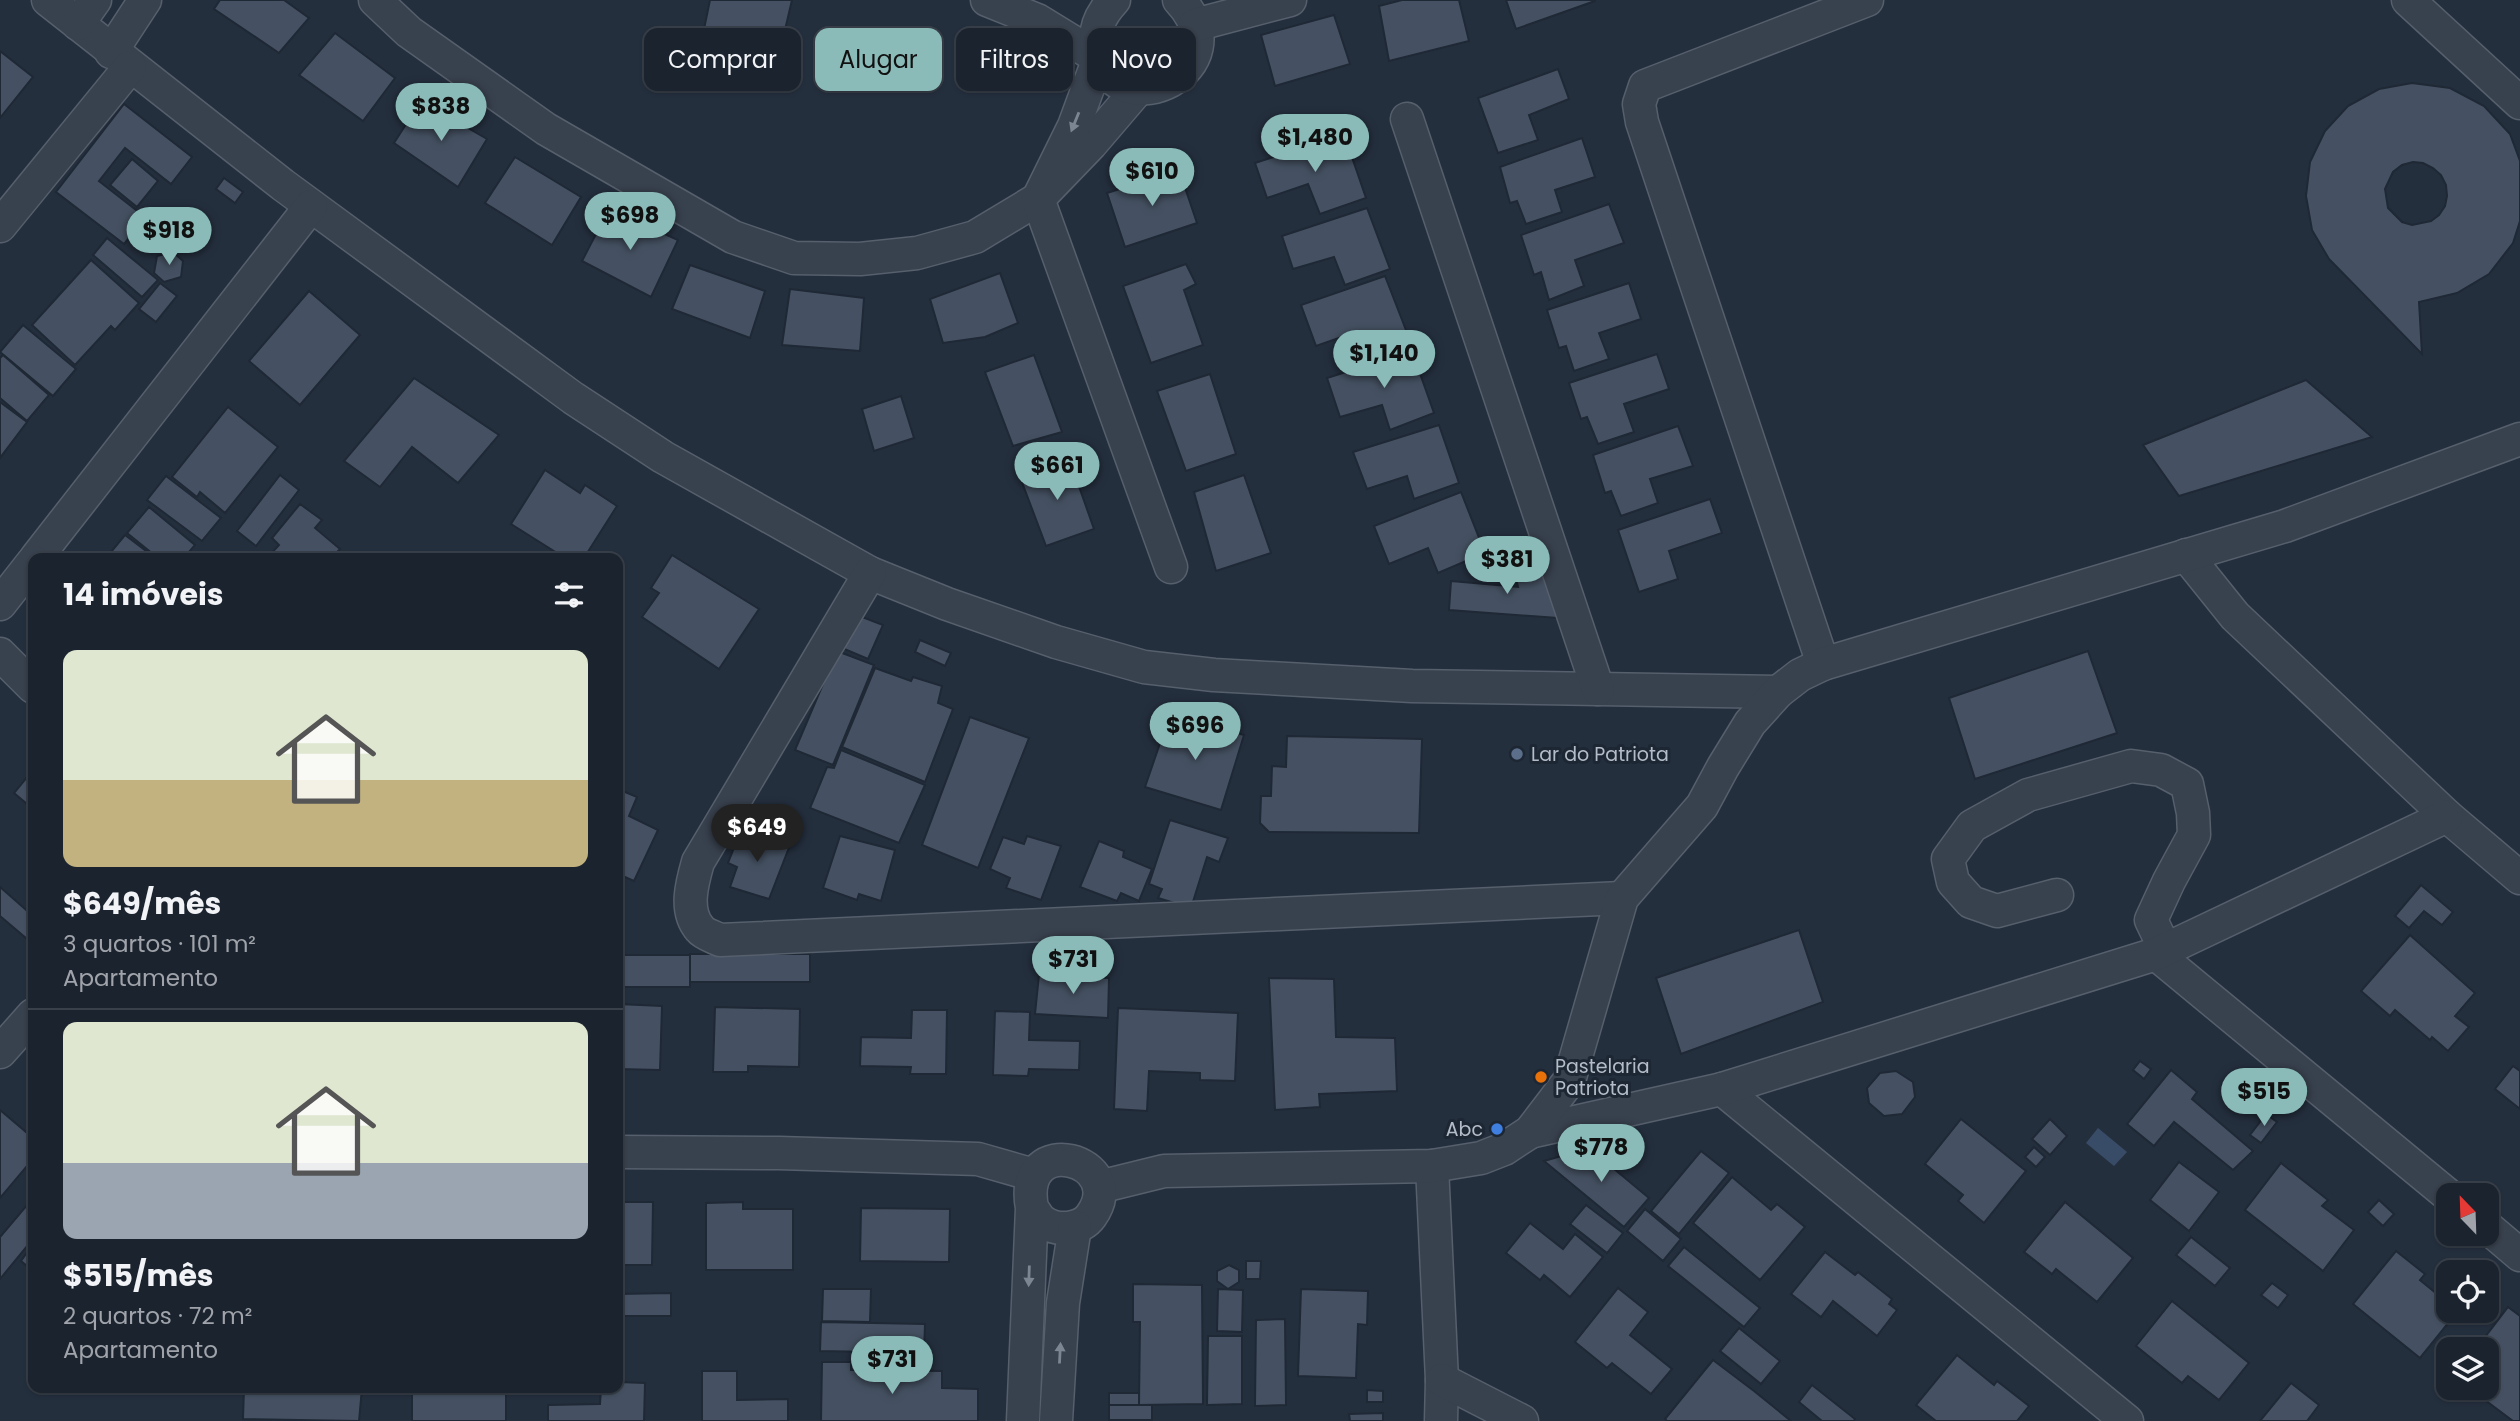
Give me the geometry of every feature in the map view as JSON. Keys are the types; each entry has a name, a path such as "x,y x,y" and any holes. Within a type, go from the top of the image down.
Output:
{"street":[{"path":"48,0 86,12 120,60 311,206 572,398 684,469 870,573 947,604 1144,667 1214,676 1412,686 1778,692"},
{"path":"0,226 120,60 145,0"},
{"path":"375,0 409,32 546,130 733,237 794,258 860,259 917,253 975,237 1038,199 1091,144 1136,91"},
{"path":"987,0 1037,20 1087,51"},
{"path":"1097,28 1104,11 1114,0"},
{"path":"1187,12 1290,0"},
{"path":"1823,664 1642,122 1639,104 1645,86 1867,0"},
{"path":"2408,0 2520,103"},
{"path":"1087,91 1074,126 1038,199 1171,568"},
{"path":"1407,119 1598,689"},
{"path":"40,553 311,206"},
{"path":"1099,1188 1164,1171 1432,1166 1480,1158 1504,1149 1530,1132 1569,1082 1622,898 1702,806 1750,723 1778,692 1800,675 1823,664 2285,526 2520,439"},
{"path":"2186,555 2235,616 2447,817 2520,877"},
{"path":"0,604 28,569"},
{"path":"870,573 698,862 691,884 691,909 700,930 720,940 1622,898"},
{"path":"0,653 28,682"},
{"path":"2057,895 1997,911 1972,902 1953,882 1948,859 1972,826 2028,795 2131,766 2161,770 2187,784 2194,835 2151,920 2161,951 2436,1185"},
{"path":"1530,1132 1722,1089 2161,951 2447,817"},
{"path":"0,1052 28,1020"},
{"path":"1722,1089 2127,1421"},
{"path":"623,1152 978,1159 1034,1175"},
{"path":"1023,1421 1032,1208 1029,1191 1034,1175 1046,1163 1062,1158 1079,1161 1092,1172 1099,1188 1098,1204 1089,1219 1075,1227 1058,1228 1042,1222 1032,1208"},
{"path":"1432,1166 1443,1380 1441,1421"},
{"path":"1056,1421 1063,1303 1075,1227"},
{"path":"2499,1237 2520,1255"},
{"path":"1443,1380 1522,1421"}],"water":[{"path":"2098,1128 2127,1152 2114,1166 2086,1143"}],"building":[{"path":"220,0 284,0 309,18 279,53 214,9"},
{"path":"710,0 792,0 785,28 704,28"},
{"path":"1402,0 1459,0 1469,41 1389,61 1379,6"},
{"path":"1506,0 1595,0 1595,1 1516,29"},
{"path":"1334,15 1350,64 1275,86 1261,35"},
{"path":"335,33 395,78 363,121 299,75"},
{"path":"0,51 33,77 0,118"},
{"path":"1558,69 1569,99 1529,115 1538,140 1498,153 1478,98"},
{"path":"2412,83 2450,88 2484,106 2510,134 2520,161 2520,221 2513,243 2489,274 2457,293 2419,302 2422,354 2329,259 2312,230 2306,196 2310,162 2325,131 2348,106 2379,89","holes":["2423,163 2441,175 2447,196 2439,215 2431,221 2412,225 2402,222 2388,208 2385,189 2393,172 2402,165"]},
{"path":"421,101 487,139 458,187 394,143"},
{"path":"124,104 192,157 171,184 125,148 99,181 145,217 124,244 56,192"},
{"path":"1344,134 1366,198 1320,214 1308,184 1267,198 1255,163"},
{"path":"1582,138 1595,177 1555,190 1562,212 1526,224 1517,201 1510,203 1500,167"},
{"path":"515,157 581,197 552,245 485,203"},
{"path":"132,159 158,181 137,207 110,185"},
{"path":"1179,170 1197,223 1125,247 1107,193"},
{"path":"224,178 243,192 235,203 216,189"},
{"path":"1609,204 1624,243 1575,260 1584,286 1549,300 1541,272 1534,275 1521,235"},
{"path":"1367,208 1390,269 1345,285 1334,257 1293,269 1282,236"},
{"path":"609,209 678,240 651,297 582,261"},
{"path":"107,238 158,280 142,297 93,255"},
{"path":"173,252 183,261 181,277 164,282 154,273 157,256"},
{"path":"91,260 139,303 115,330 111,326 75,365 32,325"},
{"path":"1186,264 1196,284 1184,290 1203,345 1151,363 1123,286"},
{"path":"690,265 765,291 750,338 672,309"},
{"path":"1000,273 1018,323 985,337 943,343 930,299"},
{"path":"1385,276 1411,343 1369,356 1359,331 1316,346 1301,305"},
{"path":"160,283 177,296 156,322 139,309"},
{"path":"1629,283 1641,319 1599,333 1609,359 1574,371 1566,346 1559,348 1547,310"},
{"path":"790,289 864,298 860,351 782,345"},
{"path":"309,291 360,335 300,405 249,361"},
{"path":"23,325 76,369 53,396 0,352"},
{"path":"1412,351 1434,413 1390,430 1382,405 1340,417 1327,378"},
{"path":"1657,354 1669,389 1624,404 1634,432 1598,444 1587,417 1581,419 1569,383"},
{"path":"3,355 49,395 27,421 0,398 0,358"},
{"path":"1034,355 1062,432 1013,446 985,372"},
{"path":"1210,374 1236,454 1186,471 1157,391"},
{"path":"414,378 499,435 458,483 412,447 380,487 344,461"},
{"path":"2306,380 2372,437 2179,496 2143,445"},
{"path":"901,396 914,438 874,451 862,409"},
{"path":"0,402 27,422 0,458"},
{"path":"228,407 278,447 225,513 200,492 197,497 172,477"},
{"path":"1439,425 1459,483 1414,499 1407,476 1367,489 1353,452"},
{"path":"1678,426 1693,466 1650,479 1658,503 1621,516 1611,491 1605,493 1593,455"},
{"path":"1069,458 1094,529 1046,546 1020,477"},
{"path":"545,470 580,493 585,485 617,506 587,553 557,553 511,524"},
{"path":"280,475 299,490 256,546 237,531"},
{"path":"1244,475 1271,553 1216,571 1194,492"},
{"path":"166,476 221,518 202,541 147,500"},
{"path":"1461,492 1485,553 1438,573 1428,548 1389,564 1374,526"},
{"path":"1710,499 1722,533 1669,551 1678,579 1639,592 1618,530"},
{"path":"300,504 322,520 315,528 340,549 336,553 272,553 279,545 272,538"},
{"path":"149,507 195,545 188,553 152,553 127,533"},
{"path":"125,535 149,553 110,553"},
{"path":"672,555 759,609 719,669 642,617 659,593 651,588"},
{"path":"1542,563 1558,618 1449,610 1451,581 1518,587 1514,572"},
{"path":"857,615 883,625 868,659 842,648"},
{"path":"920,640 951,653 945,666 915,652"},
{"path":"837,651 874,665 833,765 795,750"},
{"path":"2088,651 2117,733 1975,779 1949,698"},
{"path":"875,668 911,681 913,677 942,686 938,703 953,709 925,782 842,747"},
{"path":"1170,714 1244,735 1221,810 1145,787"},
{"path":"970,717 1029,738 978,868 922,845"},
{"path":"1287,736 1422,739 1419,833 1269,832 1260,823 1261,796 1271,796 1272,766 1286,767"},
{"path":"841,750 925,785 899,843 810,808 827,767 834,768"},
{"path":"28,776 28,805 14,793"},
{"path":"623,791 637,797 629,816 658,830 634,881 623,876"},
{"path":"1170,820 1228,838 1219,862 1207,857 1191,908 1158,898 1162,889 1149,884"},
{"path":"741,830 790,845 769,899 730,887 737,867 728,863"},
{"path":"840,836 895,850 881,901 859,894 857,900 823,888"},
{"path":"1027,836 1061,846 1041,900 1006,888 1010,878 990,869 1003,837 1024,844"},
{"path":"1099,841 1124,851 1123,857 1152,869 1139,901 1121,893 1117,901 1080,887"},
{"path":"2421,885 2453,912 2442,925 2424,911 2409,928 2395,916"},
{"path":"0,887 28,912 28,940 0,916"},
{"path":"1799,930 1823,1002 1681,1054 1656,978"},
{"path":"2410,935 2475,993 2455,1016 2469,1027 2448,1051 2432,1037 2430,1040 2395,1010 2390,1016 2361,991"},
{"path":"690,954 810,954 810,982 690,982"},
{"path":"623,955 690,955 690,987 623,987"},
{"path":"1039,975 1109,978 1108,1018 1035,1014"},
{"path":"1269,978 1334,979 1336,1037 1395,1038 1397,1091 1319,1094 1320,1107 1275,1110"},
{"path":"623,1004 662,1006 660,1070 623,1069"},
{"path":"715,1007 800,1009 799,1067 748,1066 748,1072 713,1072"},
{"path":"1118,1008 1238,1013 1235,1081 1200,1080 1200,1073 1149,1071 1147,1111 1114,1109"},
{"path":"912,1010 947,1010 946,1074 910,1074 911,1067 860,1066 861,1037 911,1038"},
{"path":"995,1011 1030,1012 1029,1040 1080,1041 1079,1070 1029,1069 1028,1076 993,1075"},
{"path":"2140,1061 2151,1069 2144,1079 2133,1070"},
{"path":"2513,1066 2520,1071 2520,1109 2495,1089"},
{"path":"2171,1070 2197,1092 2192,1099 2253,1151 2233,1170 2174,1122 2154,1146 2127,1124"},
{"path":"1896,1071 1913,1082 1915,1097 1902,1114 1884,1116 1869,1103 1867,1088 1880,1073"},
{"path":"0,1110 28,1134 28,1165 0,1198"},
{"path":"2266,1114 2277,1122 2261,1143 2250,1135"},
{"path":"1961,1119 2026,1171 1984,1223 1958,1201 1963,1195 1925,1164"},
{"path":"2050,1119 2067,1136 2050,1155 2032,1139"},
{"path":"2034,1147 2045,1157 2036,1167 2025,1157"},
{"path":"1589,1148 1649,1198 1624,1227 1544,1161"},
{"path":"1701,1151 1729,1173 1679,1234 1651,1211"},
{"path":"2179,1162 2219,1192 2189,1231 2150,1200"},
{"path":"2281,1163 2328,1200 2322,1206 2354,1230 2323,1271 2245,1210"},
{"path":"1732,1177 1771,1210 1777,1204 1805,1227 1760,1280 1693,1223"},
{"path":"2379,1200 2394,1214 2383,1226 2368,1212"},
{"path":"623,1202 653,1202 652,1265 623,1265"},
{"path":"743,1202 743,1209 793,1209 793,1270 706,1270 706,1203"},
{"path":"2065,1202 2133,1258 2097,1302 2056,1269 2052,1274 2024,1252"},
{"path":"28,1204 28,1245 0,1279 0,1237"},
{"path":"1586,1205 1623,1233 1607,1253 1570,1224"},
{"path":"861,1208 950,1209 949,1262 860,1261"},
{"path":"1645,1209 1681,1239 1663,1261 1627,1231"},
{"path":"1530,1223 1563,1249 1575,1234 1603,1257 1570,1297 1544,1275 1540,1280 1506,1253"},
{"path":"2191,1237 2230,1268 2215,1286 2176,1255"},
{"path":"1684,1247 1760,1308 1744,1327 1668,1266"},
{"path":"28,1251 28,1267 21,1261"},
{"path":"2396,1251 2425,1274 2420,1280 2436,1293 2436,1323 2448,1323 2420,1358 2353,1304"},
{"path":"1825,1252 1855,1275 1858,1272 1892,1299 1889,1304 1897,1310 1877,1336 1833,1301 1821,1317 1791,1294"},
{"path":"1246,1261 1261,1261 1260,1279 1246,1279"},
{"path":"1229,1265 1239,1270 1239,1282 1228,1289 1217,1281 1217,1271"},
{"path":"2272,1283 2288,1295 2278,1308 2261,1295"},
{"path":"1133,1284 1202,1285 1203,1404 1139,1405 1140,1322 1133,1322"},
{"path":"1618,1288 1648,1312 1630,1335 1672,1369 1651,1394 1612,1363 1607,1368 1575,1342"},
{"path":"823,1289 871,1289 870,1322 822,1321"},
{"path":"1218,1289 1243,1290 1242,1332 1217,1331"},
{"path":"1301,1289 1368,1291 1367,1325 1358,1324 1356,1378 1298,1376"},
{"path":"671,1293 671,1316 623,1316 623,1294"},
{"path":"2172,1301 2249,1363 2219,1400 2188,1376 2182,1383 2136,1346"},
{"path":"2508,1307 2520,1316 2520,1421 2513,1421 2485,1400 2499,1400 2499,1337 2485,1337 2496,1323 2499,1323"},
{"path":"1285,1319 1286,1405 1255,1406 1256,1320"},
{"path":"821,1322 925,1324 924,1353 820,1351"},
{"path":"1739,1328 1780,1361 1761,1384 1720,1351"},
{"path":"1208,1336 1242,1336 1242,1404 1207,1405"},
{"path":"1957,1355 1994,1385 1997,1381 2029,1406 2017,1421 1936,1421 1916,1405"},
{"path":"1713,1360 1791,1421 1667,1421 1665,1419"},
{"path":"822,1362 851,1362 851,1370 942,1371 942,1388 978,1389 978,1421 821,1421"},
{"path":"702,1371 737,1371 737,1400 788,1399 788,1421 702,1421"},
{"path":"623,1382 645,1383 644,1421 548,1421 548,1405 600,1404 601,1393 623,1393"},
{"path":"2291,1383 2319,1405 2307,1421 2260,1421"},
{"path":"1812,1385 1855,1419 1854,1421 1822,1421 1799,1402"},
{"path":"1367,1390 1383,1391 1383,1402 1367,1402"},
{"path":"244,1393 362,1393 359,1421 243,1419"},
{"path":"412,1393 506,1393 506,1421 412,1421"},
{"path":"1109,1393 1139,1393 1139,1405 1109,1405"},
{"path":"1109,1405 1152,1405 1152,1420 1109,1420"},
{"path":"1383,1413 1383,1421 1350,1421 1349,1414"}],"place":[{"name":"Lar do Patriota","path":"1517,754"},
{"name":"Pastelaria Patriota","path":"1541,1077"},
{"name":"Abc","path":"1497,1129"}]}
